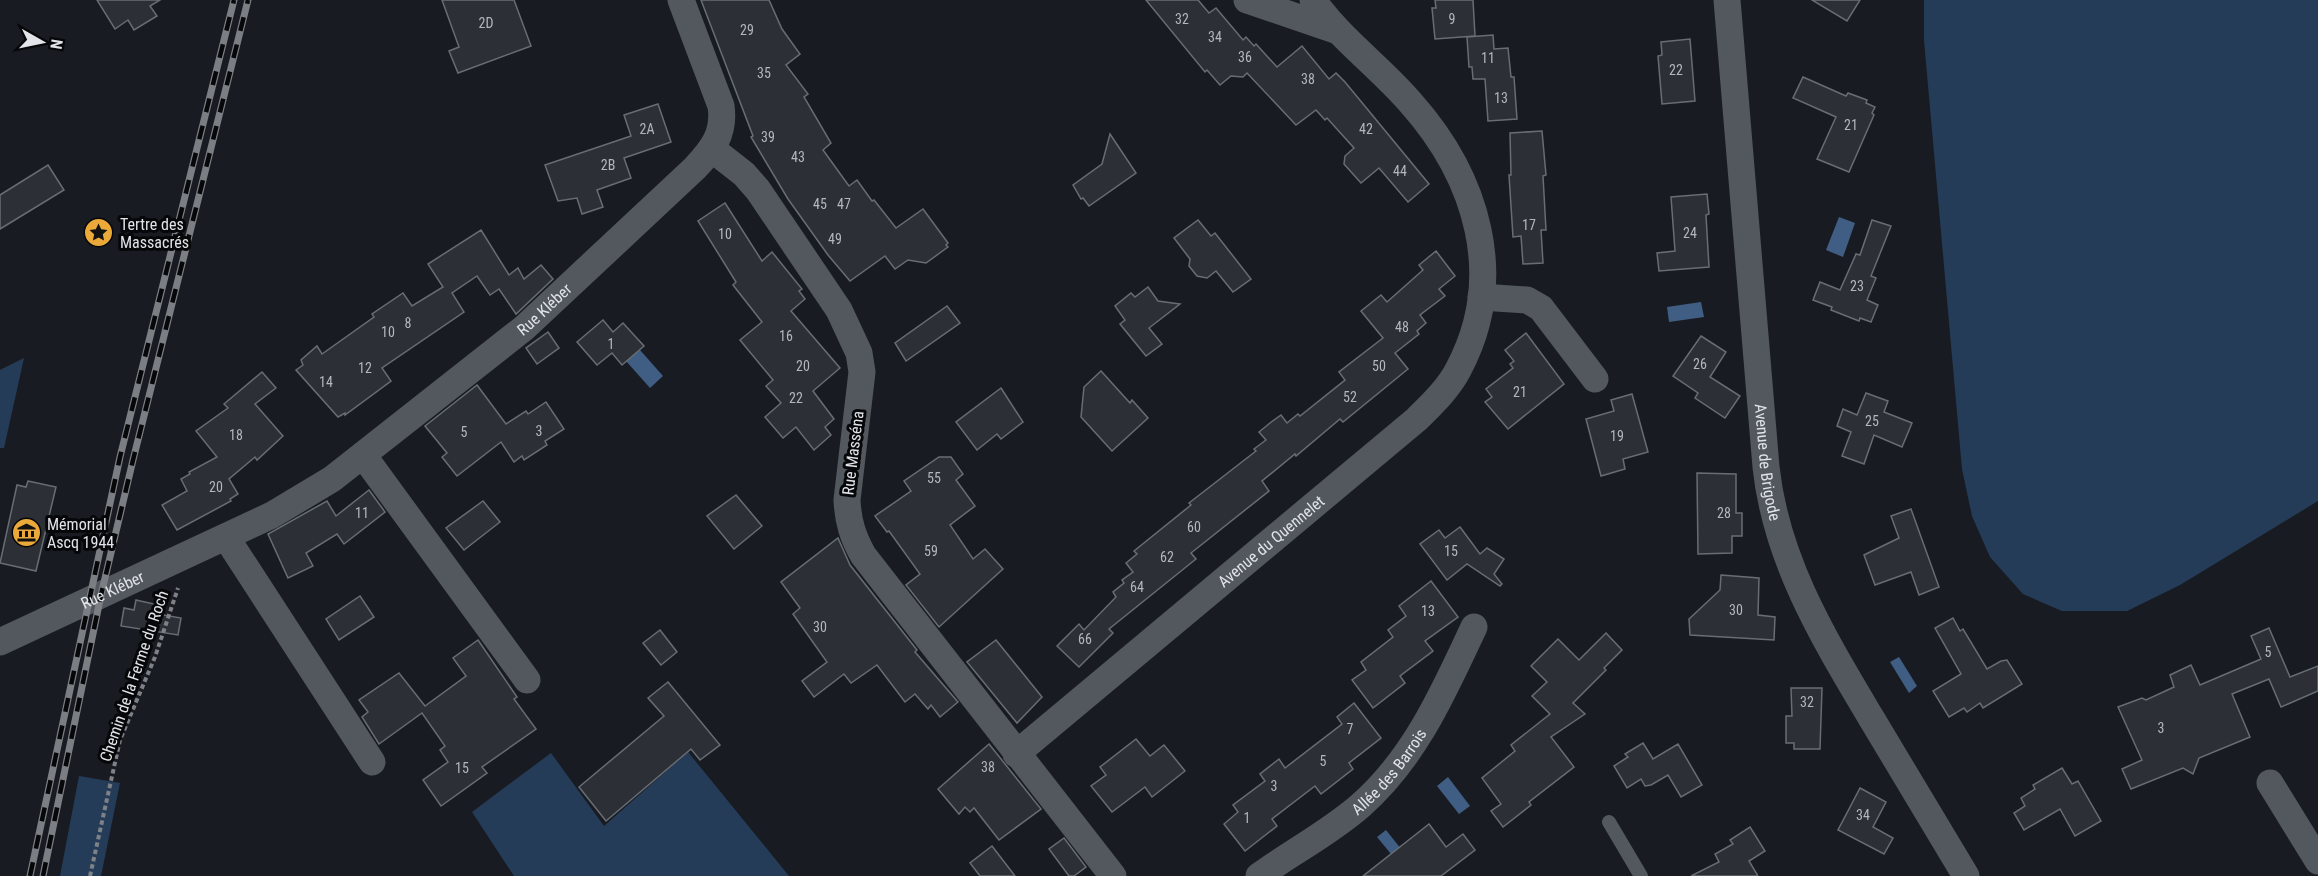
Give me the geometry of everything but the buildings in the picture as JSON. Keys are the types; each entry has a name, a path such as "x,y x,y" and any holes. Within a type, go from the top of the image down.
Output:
{"street":[{"path":"681,0 721,106 720,134 712,149"},
{"name":"Avenue du Quennelet","path":"1247,0 1338,31"},
{"name":"Avenue du Quennelet","path":"1016,754 1417,419 1441,394 1457,372 1469,347 1481,297 1483,262 1480,237 1467,190 1456,165 1433,129 1409,100 1338,31 1313,0"},
{"name":"Avenue de Brigode","path":"1727,0 1765,455 1773,512 1788,560 1817,624 1966,876"},
{"name":"Rue Kléber","path":"0,642 226,537 304,498 363,455 524,328 712,149"},
{"name":"Rue Masséna","path":"712,149 744,174 758,190 839,310 859,353 861,382 847,500 852,536 863,555 1113,876"},
{"path":"1481,297 1527,300 1540,308 1595,379"},
{"path":"363,455 527,680"},
{"path":"226,537 372,762"},
{"name":"Allée des Barrois","path":"1259,876 1352,813 1395,770 1418,738 1441,699 1474,627"},
{"path":"2270,783 2318,861"}],"lane":[{"path":"1609,822 1641,876"}],"path":[{"name":"Chemin de la Ferme du Roch","path":"90,876 120,740 155,657 187,555"}],"shaded area":[{"path":"1924,0 2318,0 2318,501 2180,585 2127,611 2062,611 2023,594 1990,557 1972,516 1962,469 1924,40"},
{"path":"1839,217 1855,223 1843,257 1826,250"},
{"path":"1701,302 1704,317 1669,322 1667,307"},
{"path":"640,350 663,376 650,388 626,361"},
{"path":"24,358 4,448 0,448 0,370"},
{"path":"1899,657 1917,686 1909,693 1890,662"},
{"path":"688,752 789,876 514,876 472,812 551,753 604,826"},
{"path":"79,776 120,783 101,876 60,876"},
{"path":"1448,777 1470,806 1459,814 1437,786"},
{"path":"1386,830 1405,854 1396,860 1377,837"}],"railway":[{"path":"30,876 120,457 234,0"},
{"path":"43,876 101,595 248,0"}],"place":[{"name":"Tertre des Massacrés","path":"99,233"},
{"name":"Mémorial Ascq 1944","path":"26,533"}]}
